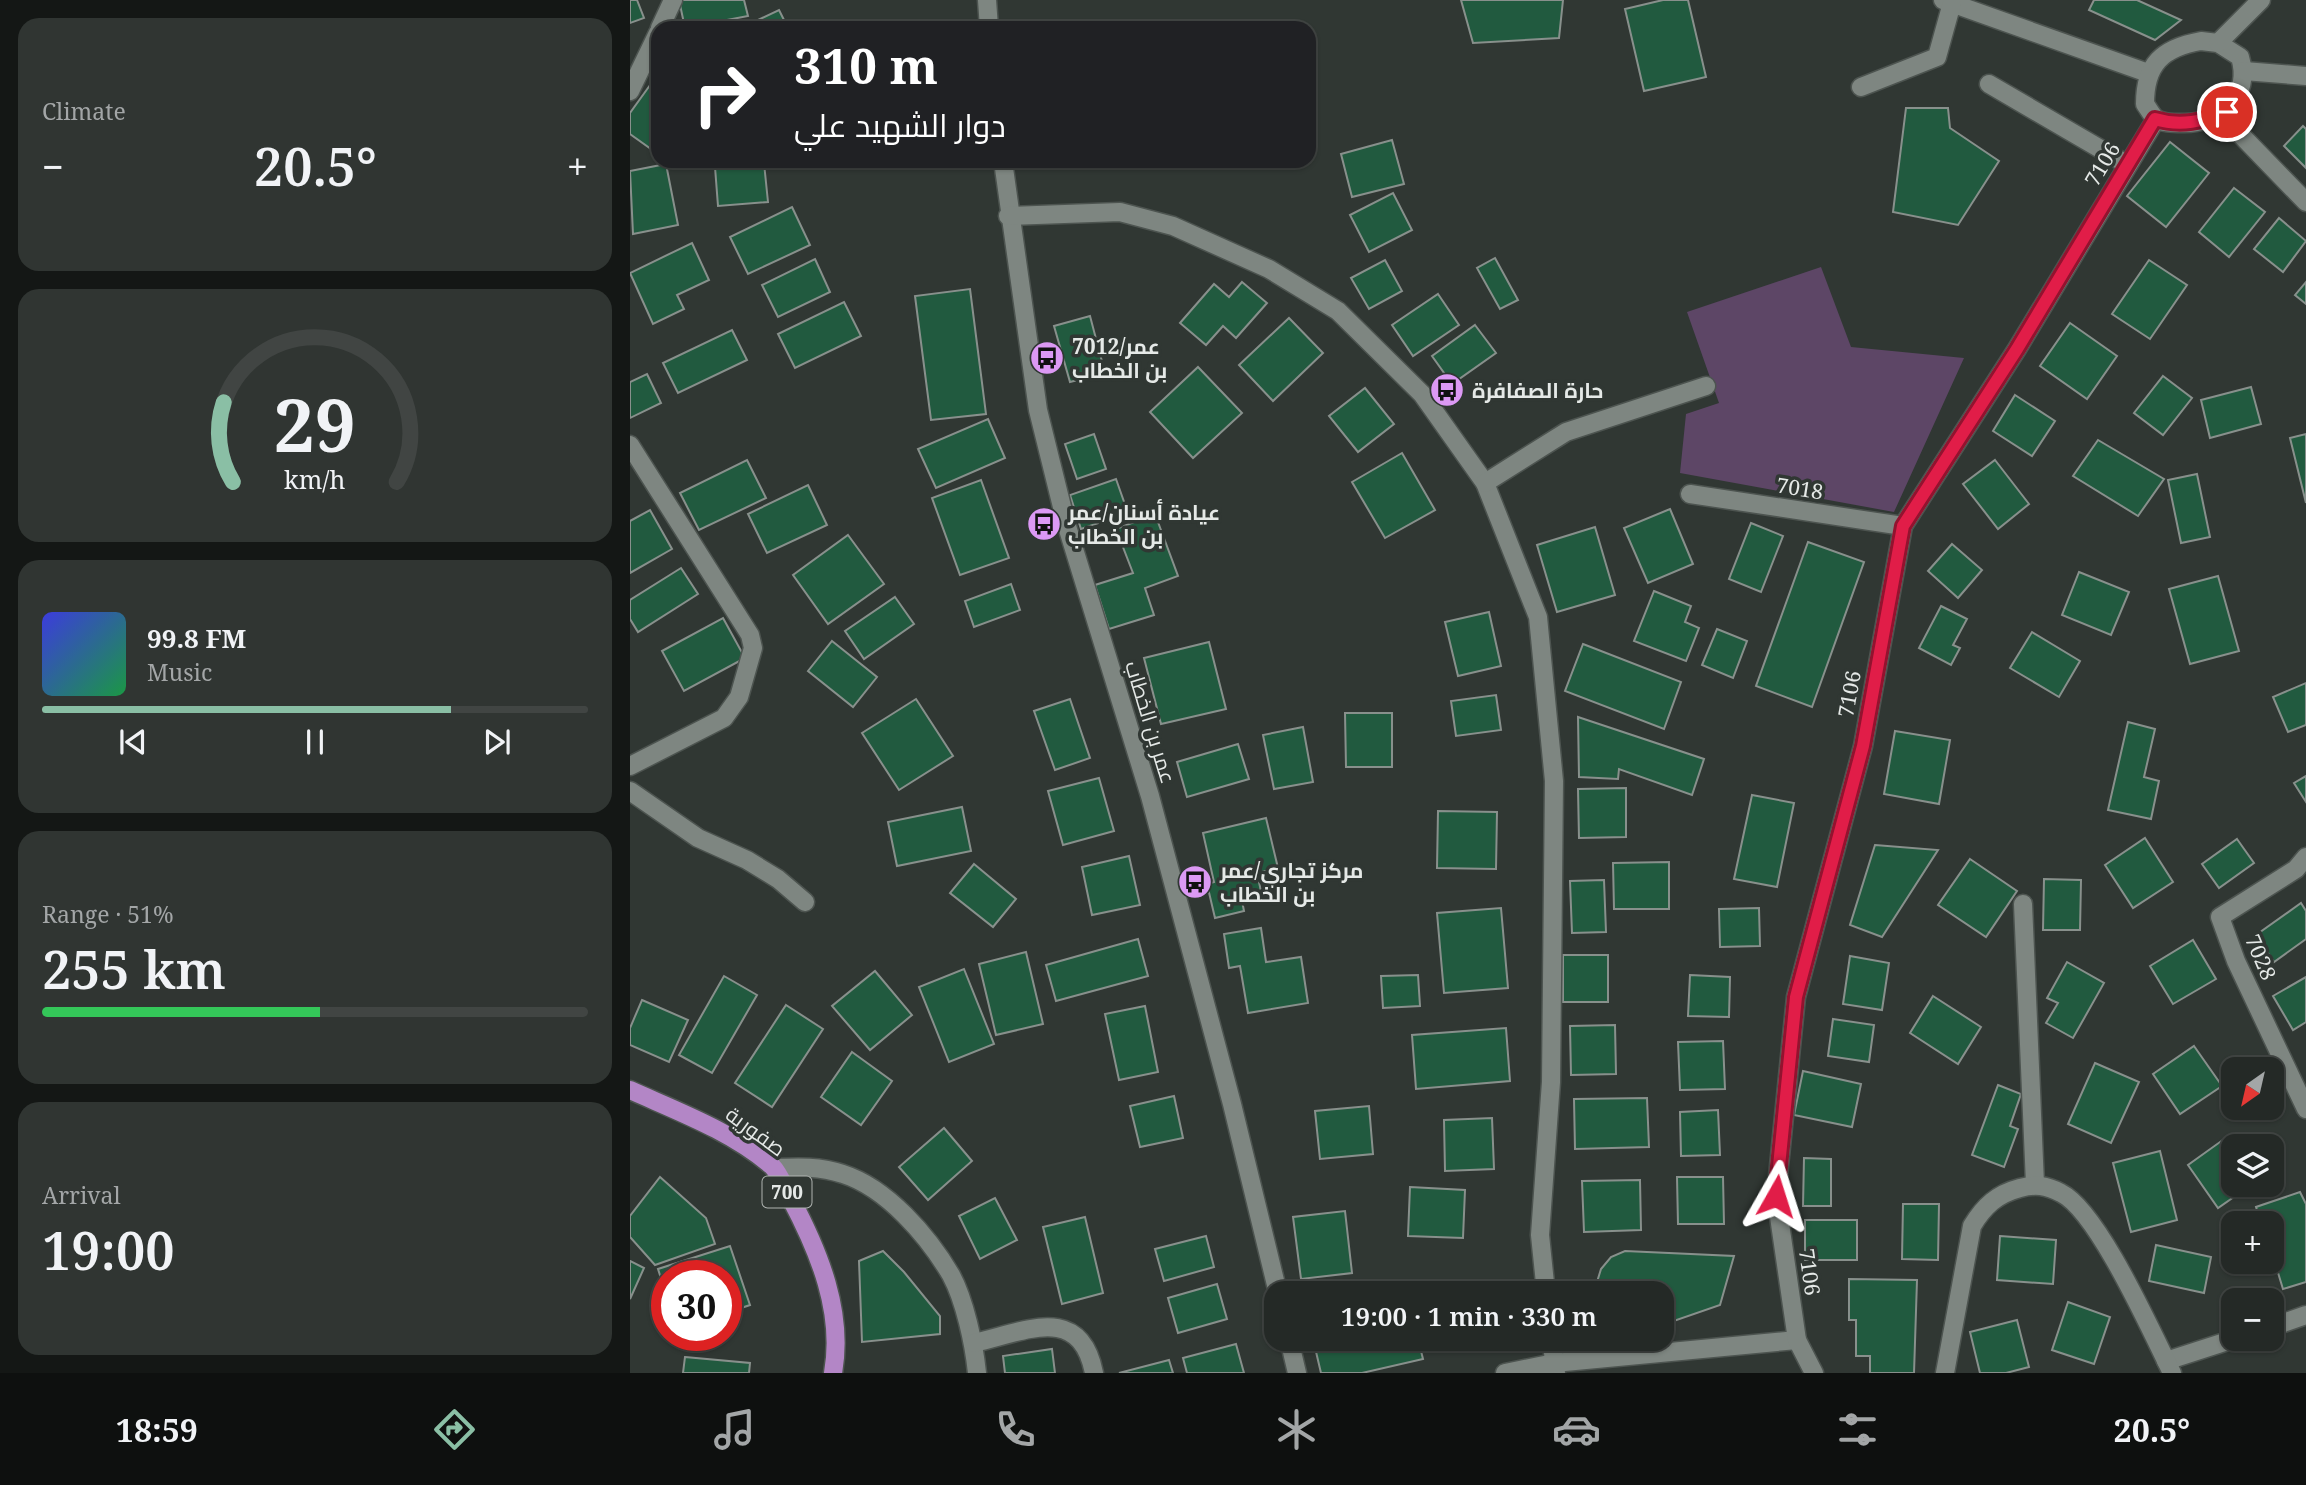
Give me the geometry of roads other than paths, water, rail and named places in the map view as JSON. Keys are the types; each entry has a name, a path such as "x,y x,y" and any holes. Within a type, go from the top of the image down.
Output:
{"main road":[{"name":"صفورية","path":"630,1090 711,1126 774,1168 807,1229 828,1284 838,1348 833,1373"}],"street":[{"path":"663,21 673,0"},
{"path":"986,0 988,21"},
{"path":"2218,43 2261,0"},
{"path":"1861,87 1937,57 1948,2 2148,73"},
{"path":"2201,41 2218,43 2240,57 2244,71 2236,100 2227,112 2194,123 2168,123 2155,119 2145,104 2148,73 2168,52 2178,48 2201,41"},
{"path":"630,91 651,48"},
{"path":"2244,71 2306,76"},
{"path":"1989,85 2128,164"},
{"path":"2227,112 2240,134 2306,202"},
{"name":"7106","path":"1814,1373 1797,1340 1776,1196 1796,997 1863,746 1903,526 2017,349 2155,119"},
{"name":"عمر بن الخطاب","path":"1004,168 1008,216 1038,410 1063,511 1150,796 1232,1104 1275,1281"},
{"path":"1008,216 1119,212 1173,226 1269,269 1338,311 1422,394 1485,483 1538,617 1554,781 1551,1082 1540,1235 1545,1281"},
{"path":"1485,483 1566,432 1706,386"},
{"path":"630,445 744,624 753,648 739,696 724,718 630,766"},
{"name":"7018","path":"1690,494 1903,526"},
{"path":"630,791 698,838 747,860 778,879 804,902"},
{"name":"7028","path":"2306,857 2296,869 2220,917 2236,961 2306,1110"},
{"path":"2023,904 2035,1184"},
{"path":"774,1168 815,1167 846,1174 881,1195 920,1232 952,1277 974,1343 977,1373"},
{"path":"1945,1373 1972,1226 1984,1207 2006,1192 2035,1184 2063,1193 2095,1227 2169,1367 2221,1345"},
{"path":"2284,1323 2306,1315"},
{"path":"974,1343 1051,1325 1077,1334 1090,1352 1094,1373"},
{"path":"1505,1373 1797,1340"},
{"path":"1292,1351 1297,1373"}],"place":[{"name":"7012/عمر بن الخطاب","path":"1047,358"},
{"name":"حارة الصفافرة","path":"1447,390"},
{"name":"عيادة أسنان/عمر بن الخطاب","path":"1044,524"},
{"name":"مركز تجاري/عمر بن الخطاب","path":"1195,882"}]}
